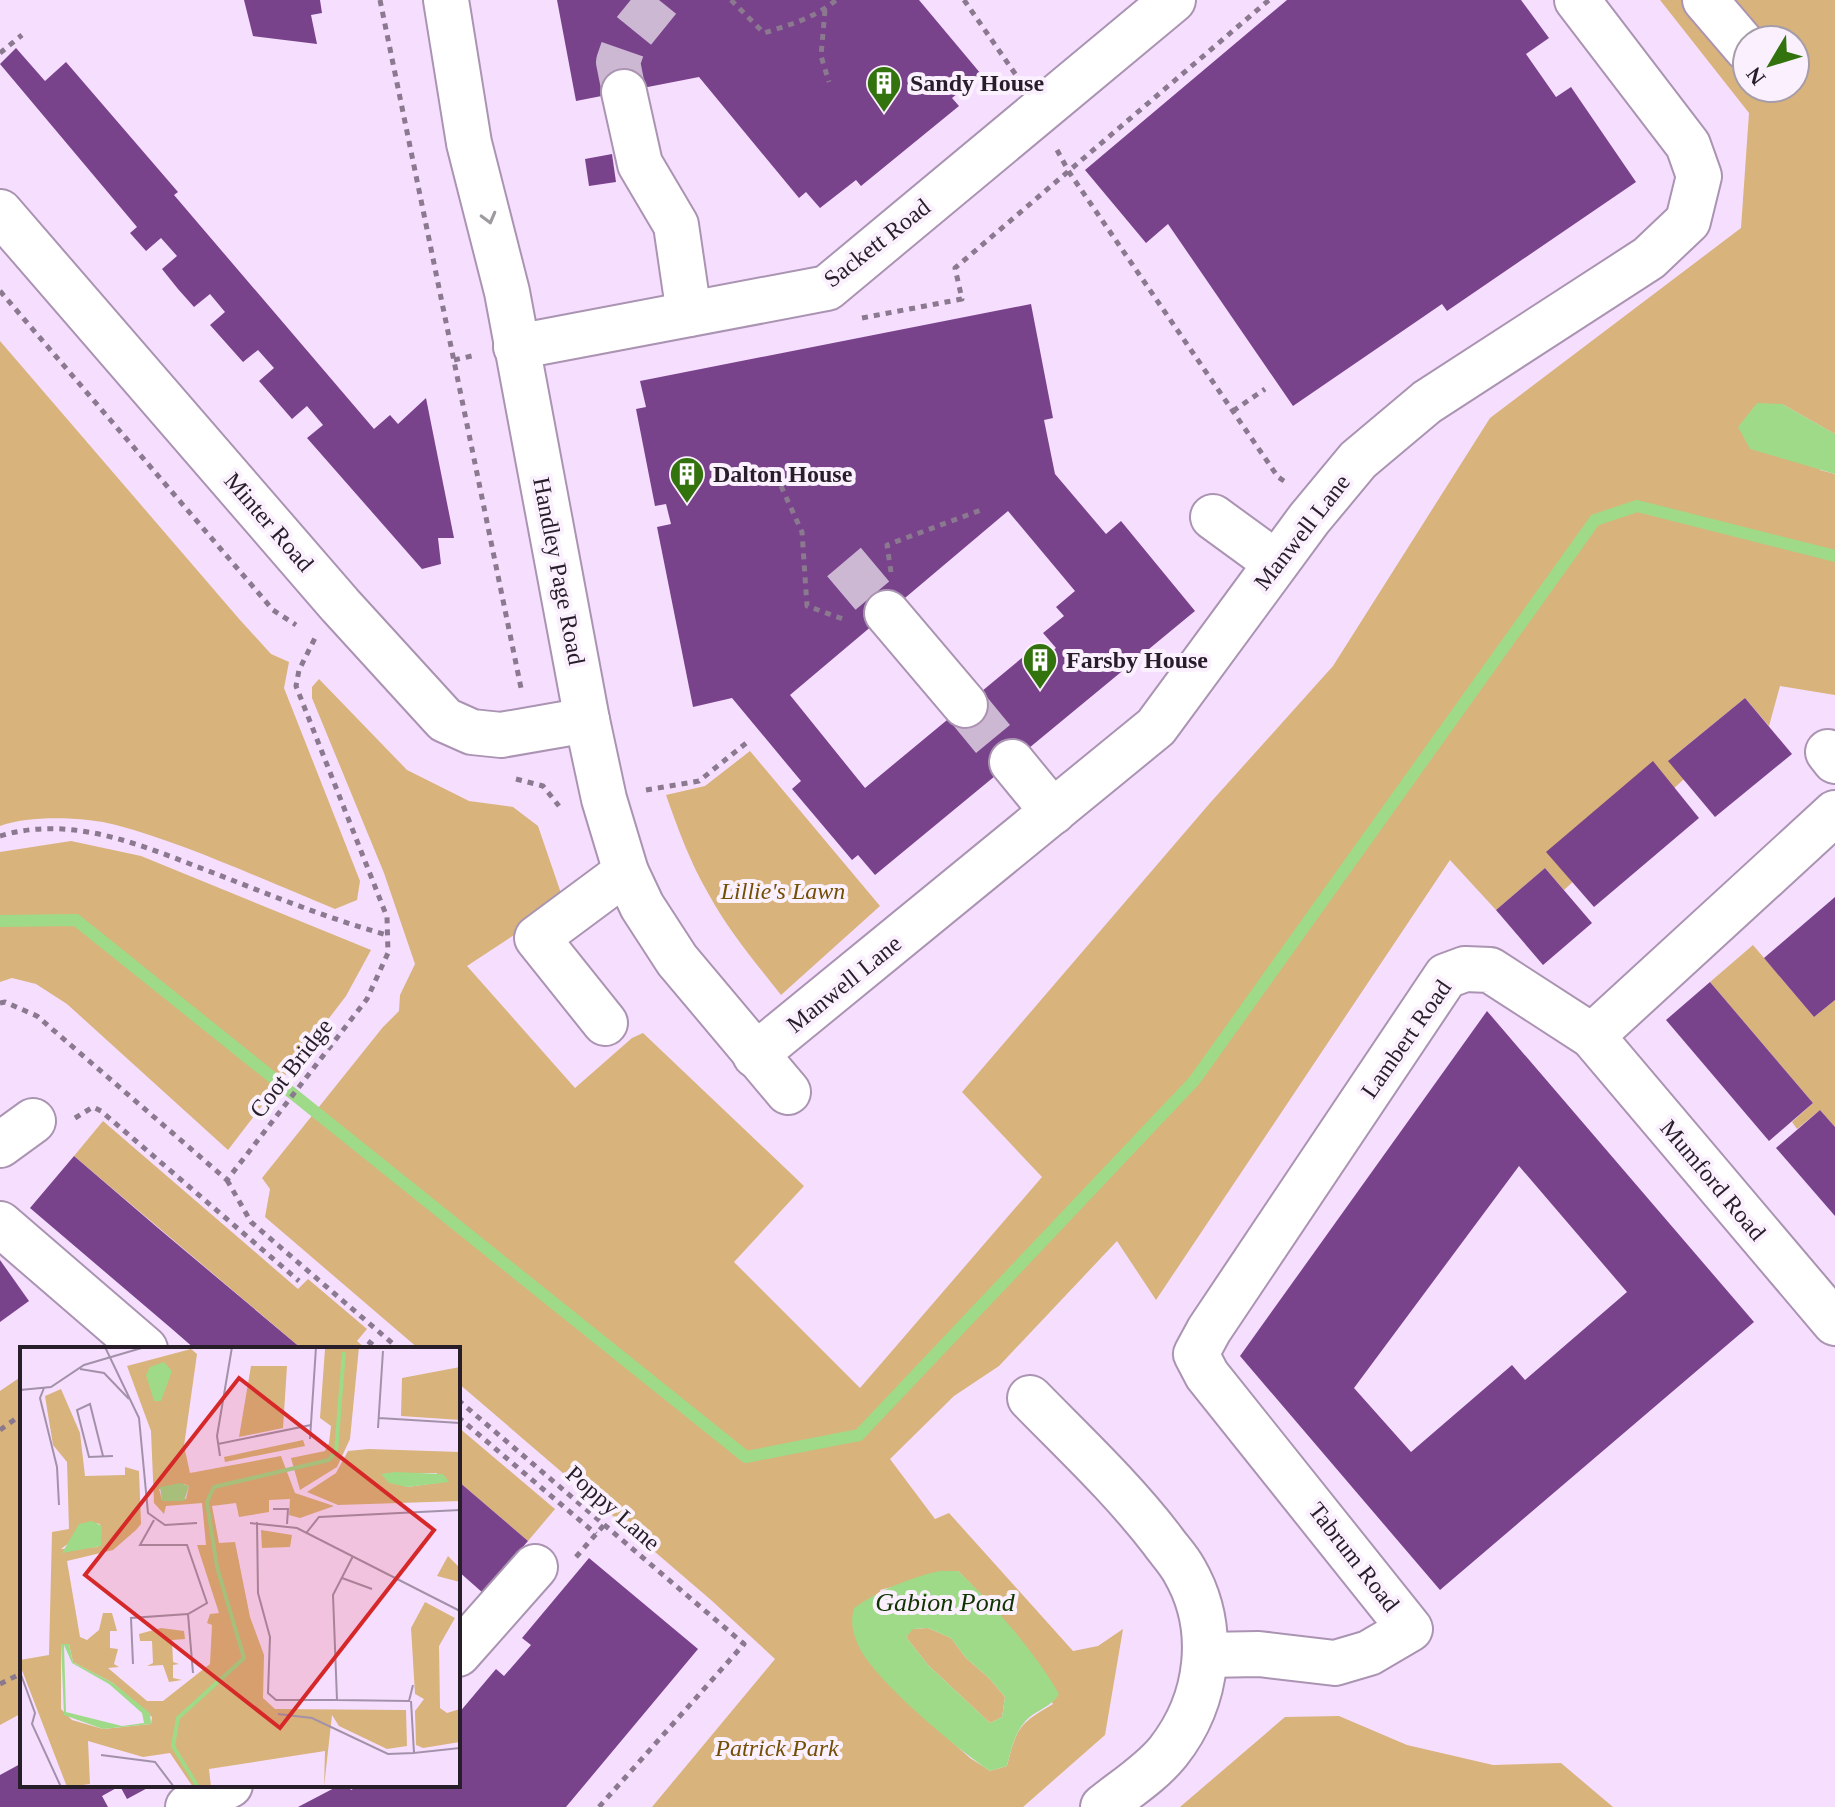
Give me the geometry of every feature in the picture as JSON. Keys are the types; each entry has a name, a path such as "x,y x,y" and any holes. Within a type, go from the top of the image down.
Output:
{"street":[{"name":"Handley Page Road","path":"446,0 469,143 498,255 587,720 604,799 626,872 642,906 677,960 788,1092"},
{"name":"Sackett Road","path":"516,347 827,288 1173,0"},
{"name":"Manwell Lane","path":"755,1055 1156,727 1309,519 1358,460 1427,402 1649,258 1688,221 1699,176 1688,145 1577,0"},
{"path":"1705,0 1731,30"},
{"path":"624,92 640,164 676,225 689,314"},
{"name":"Minter Road","path":"0,212 340,605 445,720 472,732 501,735 587,720"},
{"path":"1213,517 1276,563"},
{"path":"878,607 965,705"},
{"path":"1012,762 1053,812"},
{"path":"1592,1036 1835,813"},
{"path":"605,1023 537,938 626,872"},
{"name":"Lambert Road","path":"1196,1354 1446,976 1465,969 1490,970 1592,1036"},
{"name":"Mumford Road","path":"1592,1036 1835,1323"},
{"path":"0,1224 143,1347"},
{"name":"Tabrum Road","path":"1196,1354 1207,1375 1410,1629 1369,1653 1335,1663 1259,1654 1205,1655"},
{"path":"1030,1398 1141,1512 1184,1569 1200,1606 1207,1647 1200,1690 1187,1724 1166,1754 1103,1807"},
{"path":"464,1635 535,1567"},
{"path":"188,1807 226,1787"}],"path":[{"path":"380,0 522,694"},
{"path":"731,0 764,33 808,18 836,0"},
{"path":"964,0 1040,110 1069,172 1233,412 1278,477 1304,495 1295,511 1309,519"},
{"path":"825,9 821,56 829,82"},
{"path":"0,53 22,35"},
{"path":"0,291 273,610 326,646"},
{"path":"1233,412 1265,389"},
{"path":"781,486 802,532 807,606 878,607 887,545 981,510"},
{"path":"0,836 24,829 87,830 132,841 342,922 387,935 387,917 296,686 299,670 315,637"},
{"path":"637,791 699,781 750,740"},
{"name":"Coot Bridge","path":"227,1180 367,999 388,953 387,935"},
{"path":"0,1003 5,1002 37,1016 227,1180 251,1222 397,1347"},
{"path":"107,1116 299,1281"},
{"path":"368,1341 376,1347"},
{"name":"Poppy Lane","path":"460,1402 744,1644 599,1807"},
{"path":"0,1430 20,1415"},
{"path":"460,1419 596,1534 604,1525"},
{"path":"0,1684 20,1674"}],"green space":[{"name":"Patrick Park","path":"1660,0 1835,0 1835,434 1782,404 1820,470 1835,474 1835,695 1780,686 1769,726 1745,698 1669,760 1684,779 1564,890 1545,868 1496,910 1450,860 1156,1300 1117,1241 999,1366 954,1396 890,1459 935,1519 949,1513 1073,1651 1098,1646 1123,1629 1105,1735 1023,1807 652,1807 775,1659 711,1600 460,1385 460,1347 417,1347 265,1217 270,1189 262,1178 399,1011 400,995 415,964 384,873 312,698 312,687 319,679 407,770 469,801 513,807 538,826 564,902 467,966 575,1088 632,1038 643,1033 804,1186 734,1262 860,1388 1042,1177 962,1092 1210,803 1333,666 1490,418 1741,228 1749,113 1742,104 1811,104 1811,24 1731,24 1731,90","holes":["958,1571 999,1617 1053,1704 1021,1728 1007,1766 990,1771 970,1758 915,1709 880,1590"]},
{"path":"0,341 240,620 271,654 289,662 284,688 360,881 357,900 335,909 198,853 103,822 42,819 0,826"},
{"name":"Lillie's Lawn","path":"750,751 880,906 781,995 716,907 690,857 666,795 705,786"},
{"path":"71,841 141,856 371,950 346,996 228,1150 67,1004 36,984 12,978 0,982 0,852"},
{"path":"1753,945 1814,1017 1835,1000 1835,1127 1820,1110 1797,1129 1792,1122 1813,1103 1710,982"},
{"path":"103,1121 298,1289 308,1279 367,1329 357,1341 364,1347 300,1347 74,1156"},
{"path":"20,1377 20,1714 0,1725 0,1391"},
{"path":"460,1429 555,1509 528,1541 460,1483"},
{"path":"928,1628 951,1638 966,1658 1005,1697 1002,1717 990,1723 928,1665 906,1637 912,1629"},
{"path":"1339,1716 1407,1745 1493,1765 1561,1763 1613,1807 1180,1807 1285,1717"}],"water":[{"path":"1757,403 1782,404 1835,434 1835,474 1750,449 1738,427"},
{"name":"Gabion Pond","path":"939,1571 958,1571 985,1598 1013,1629 1059,1694 1021,1728 1007,1766 990,1771 919,1714 869,1663 854,1634 854,1608 884,1590","holes":["928,1628 951,1638 966,1658 1005,1697 1002,1717 990,1723 928,1665 906,1637 913,1629"]}],"building":[{"path":"244,0 320,0 322,13 311,15 317,44 253,36"},
{"path":"557,0 919,0 981,74 952,98 959,106 861,186 856,180 820,208 806,192 799,198 699,77 576,101"},
{"path":"1287,0 1521,0 1549,38 1526,54 1556,97 1571,87 1636,182 1447,311 1442,304 1293,406 1168,224 1146,243 1085,170"},
{"path":"16,48 45,81 66,62 178,192 174,195 374,429 390,415 398,424 426,398 454,538 438,538 441,564 422,569 307,438 323,425 307,406 292,419 259,381 274,368 258,350 243,362 210,325 225,312 210,294 194,307 178,289 162,269 177,256 161,238 146,251 130,233 137,227 0,64"},
{"path":"612,154 616,182 589,186 585,159"},
{"path":"1031,304 1053,418 1044,420 1055,474 1106,534 1121,521 1195,611 875,875 858,855 852,860 792,789 801,781 732,698 693,707 657,527 671,524 666,504 655,506 636,409 646,407 640,381","holes":["1008,511 1075,591 1056,607 1064,616 1043,633 1056,648 1032,668 1023,657 865,788 790,695"]},
{"path":"1745,698 1792,754 1715,817 1668,761"},
{"path":"1653,761 1699,818 1594,907 1546,852"},
{"path":"1545,868 1592,923 1543,965 1496,910"},
{"path":"1835,897 1835,1000 1814,1017 1764,958"},
{"path":"1710,982 1813,1103 1769,1141 1666,1020"},
{"path":"1487,1011 1754,1322 1440,1590 1240,1356","holes":["1519,1166 1627,1292 1525,1380 1512,1365 1411,1452 1354,1388"]},
{"path":"1820,1110 1835,1127 1835,1216 1776,1148"},
{"path":"74,1156 300,1347 193,1347 30,1208"},
{"path":"0,1260 29,1301 0,1322"},
{"path":"460,1483 528,1541 483,1593 460,1573"},
{"path":"589,1558 698,1649 566,1807 298,1807 336,1787 349,1787 351,1790 356,1787 460,1787 460,1712 496,1669 504,1676 531,1645 522,1638"},
{"path":"20,1764 20,1787 118,1787 102,1796 108,1807 0,1807 0,1775"},
{"path":"121,1787 149,1787 127,1799"}],"waterway":[{"path":"0,921 76,920 746,1457 859,1435 1194,1081 1595,520 1637,506 1835,556"}],"tunnel":[{"path":"624,92 618,62 625,42 659,0"},
{"path":"844,562 887,613"},
{"path":"965,705 1012,762"}],"place":[{"name":"Sandy House","path":"884,114"},
{"name":"Dalton House","path":"687,505"},
{"name":"Farsby House","path":"1040,691"}]}
